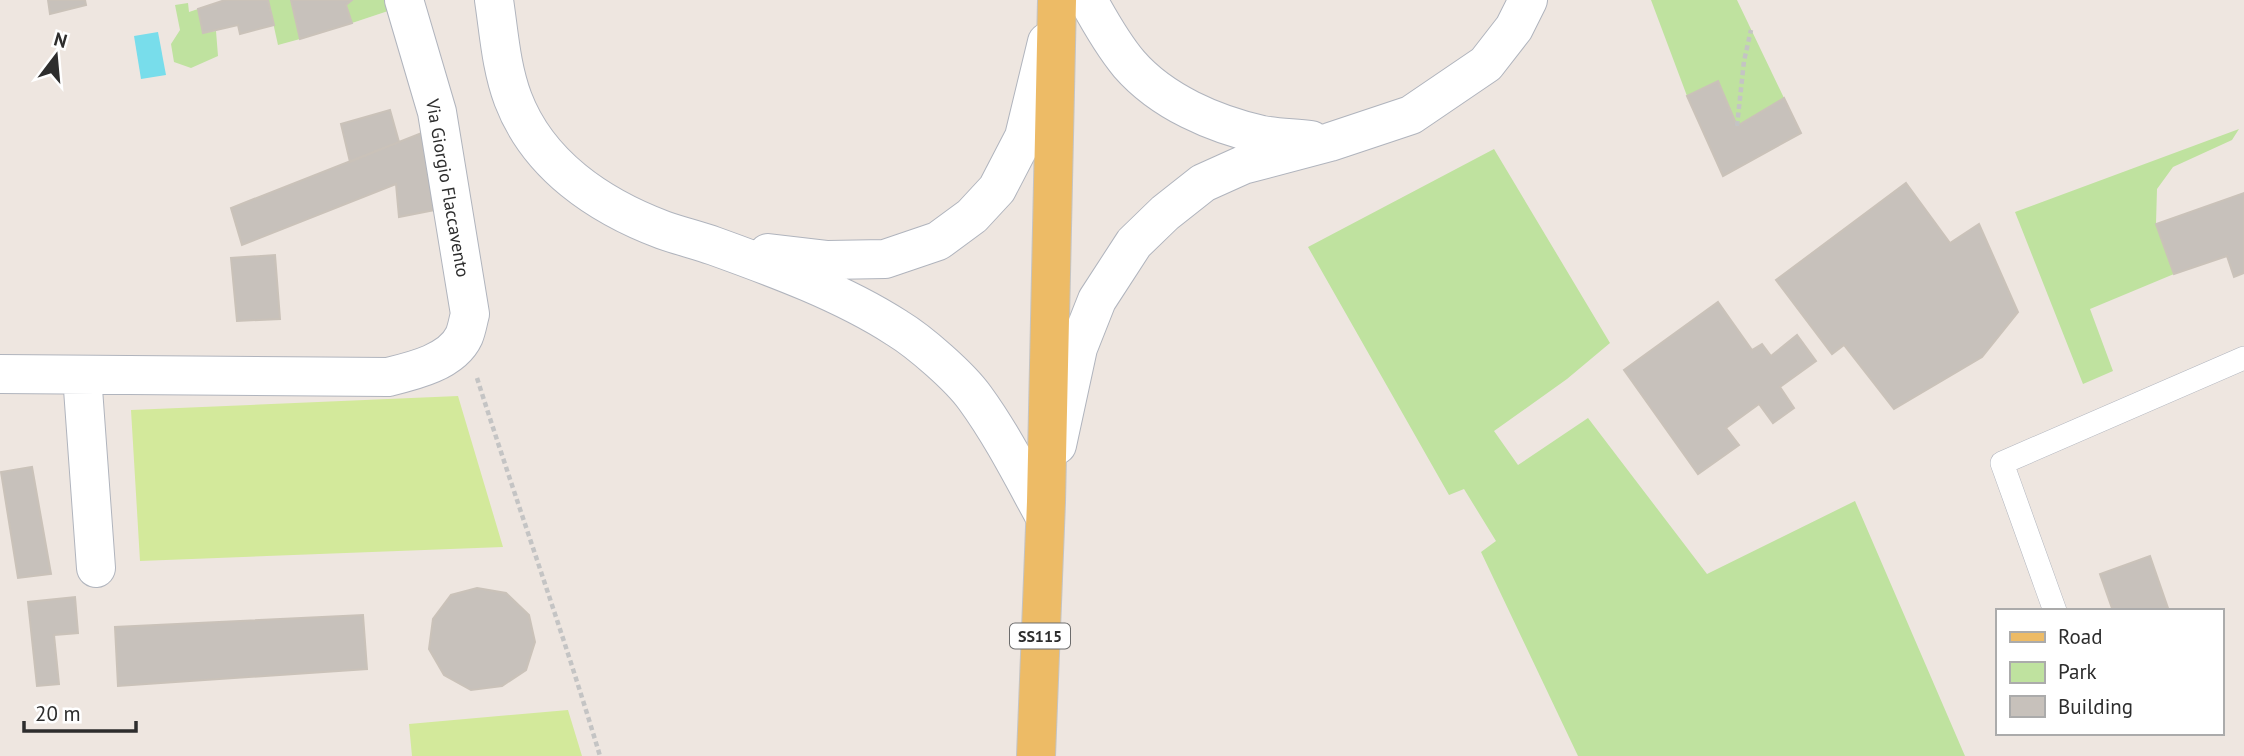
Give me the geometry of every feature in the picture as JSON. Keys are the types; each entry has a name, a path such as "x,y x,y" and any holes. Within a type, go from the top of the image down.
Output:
{"main road":[{"name":"Via Giorgio Flaccavento","path":"404,0 437,112 470,314 464,337"},
{"path":"494,0 502,62 513,100 532,136 556,167 591,194 621,212 848,299 899,329 974,396 1046,510"},
{"path":"502,62 510,0"},
{"path":"714,246 828,260 884,259 938,241 972,216 997,189 1024,137 1056,0"},
{"path":"1046,510 1056,0"},
{"path":"1088,0 1129,64 1156,89 1186,108 1263,135 1330,142"},
{"path":"1046,510 1078,348 1097,300 1134,243 1165,213 1203,183 1242,165 1330,142 1411,115 1486,64 1514,28 1528,0"},
{"path":"0,374 388,377 426,367 454,349 464,337"},
{"path":"82,375 96,568"},
{"name":"SS115","path":"1036,756 1046,510"}],"lane":[{"path":"2054,609 2003,463 2244,358"}],"path":[{"path":"1737,126 1744,61 1751,30"},
{"path":"464,337 521,516 554,606 600,756"}],"green space":[{"path":"268,0 291,0 300,39 278,45"},
{"path":"352,0 388,0 391,10 352,23 346,5"},
{"path":"1651,0 1737,0 1784,98 1737,126 1718,82 1687,96"},
{"path":"188,3 189,12 198,9 203,33 216,31 218,56 191,68 174,62 171,44 180,30 175,5"},
{"path":"2239,129 2232,140 2173,167 2157,189 2156,224 2174,274 2090,309 2113,371 2083,384 2015,212"},
{"path":"1494,149 1610,343 1567,379 1494,431 1518,465 1588,418 1707,574 1855,501 1965,756 1578,756 1481,552 1496,541 1464,489 1449,495 1308,247"},
{"path":"458,396 503,547 140,561 131,410"},
{"path":"568,710 582,756 412,756 409,724"}],"water":[{"path":"158,32 166,75 141,79 134,36"}],"building":[{"path":"48,0 85,0 86,5 50,14"},
{"path":"225,0 268,0 274,25 240,34 238,25 203,33 198,9"},
{"path":"291,0 352,0 346,5 352,23 300,39"},
{"path":"1718,81 1737,126 1784,98 1801,133 1723,176 1687,96"},
{"path":"390,110 399,142 350,162 341,124"},
{"path":"422,133 435,210 399,217 396,184 242,245 231,208"},
{"path":"1906,183 1950,243 1979,224 2018,312 1982,357 1894,409 1844,345 1832,354 1776,280"},
{"path":"2244,193 2244,273 2234,277 2227,256 2174,274 2156,224"},
{"path":"275,255 280,319 237,321 231,258"},
{"path":"1718,302 1752,350 1762,344 1771,356 1797,335 1816,361 1780,387 1794,408 1773,423 1759,404 1726,428 1739,445 1698,474 1624,370"},
{"path":"32,467 51,574 18,578 1,472"},
{"path":"2150,556 2168,609 2112,609 2100,574"},
{"path":"477,588 506,593 529,615 535,642 526,670 502,686 471,690 444,675 429,649 433,619 451,595"},
{"path":"75,597 78,633 54,635 59,684 37,686 28,602"},
{"path":"363,615 367,669 118,686 115,627"}]}
